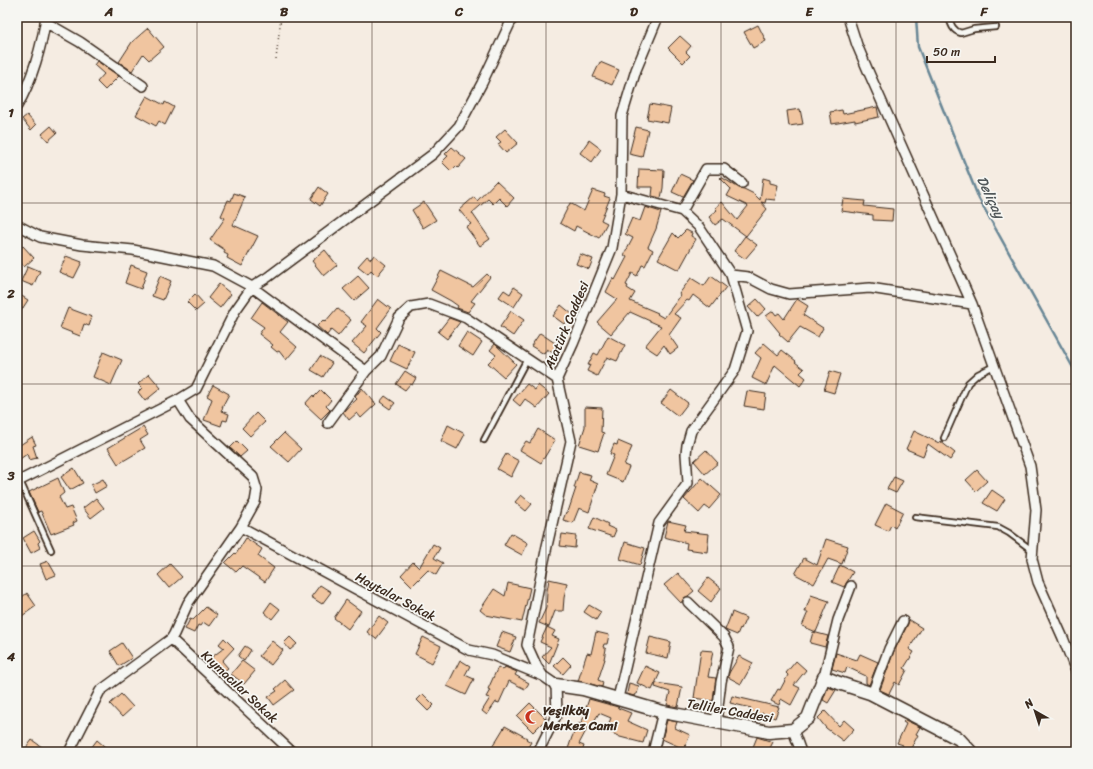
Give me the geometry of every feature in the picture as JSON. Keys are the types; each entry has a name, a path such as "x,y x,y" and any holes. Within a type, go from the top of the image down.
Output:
{"street":[{"path":"18,481 178,400 196,389 235,311 252,287 268,277 433,154 459,126 514,17"},
{"name":"Atatürk Caddesi","path":"556,685 543,676 537,667 527,644 546,546 571,441 558,379 612,248 622,194 622,116 636,70 658,17"},
{"path":"848,17 869,74 972,304 1030,466 1036,510 1032,559 1038,582 1076,671"},
{"path":"17,106 25,92 43,35 46,19 142,86"},
{"path":"682,211 706,169 724,169 742,183"},
{"path":"618,698 659,523 688,483 686,445 691,431 735,370 747,331 731,275 699,228 682,211 622,194"},
{"path":"17,225 40,237 133,250 213,266 252,287 366,372"},
{"path":"731,275 748,277 771,289 789,294 870,288 972,304"},
{"path":"328,423 366,372 381,356 399,318 411,307 429,304 466,318 558,379"},
{"path":"70,752 100,691 171,639 188,603 241,527 255,502 257,490 253,477 190,419 178,400"},
{"name":"Haytalar Sokak","path":"241,527 469,650 492,655 543,676"},
{"path":"801,752 792,730 808,718 824,677 838,620 851,586"},
{"path":"688,602 724,637 729,647 716,722"},
{"path":"872,694 889,649 903,621"},
{"name":"Kıymacılar Sokak","path":"171,639 292,752"},
{"path":"824,677 872,694 959,739 971,752"},
{"path":"538,752 557,714 556,685"},
{"name":"Telliler Caddesi","path":"556,685 583,689 663,712 769,732 792,730"},
{"path":"653,752 663,712"}],"lane":[{"path":"949,17 954,30 961,33 974,29 996,27"},
{"path":"484,440 527,359"},
{"path":"944,438 968,383 978,374 994,366"},
{"path":"18,481 51,550"},
{"path":"916,517 998,527 1009,533 1033,551"}],"path":[{"path":"276,59 281,17"}],"building":[{"path":"758,25 766,41 753,48 744,32"},
{"path":"148,28 164,47 149,60 143,54 132,71 119,62 132,42"},
{"path":"680,36 691,46 686,52 690,56 683,63 668,48"},
{"path":"97,61 119,76 105,90 97,82 104,74 94,65"},
{"path":"600,62 619,70 612,85 593,77"},
{"path":"147,96 164,105 165,102 174,107 165,125 159,121 156,126 136,115"},
{"path":"650,104 671,108 668,123 647,119"},
{"path":"877,107 879,117 855,122 855,120 832,124 830,112 842,110 843,114"},
{"path":"800,109 803,124 789,126 787,111"},
{"path":"27,115 36,125 31,130 22,119"},
{"path":"51,126 57,133 48,141 42,134"},
{"path":"636,127 648,130 642,157 629,154"},
{"path":"505,129 518,143 506,153 498,144 501,142 496,137"},
{"path":"589,140 601,149 592,162 580,153"},
{"path":"452,147 466,159 458,168 456,166 451,171 442,162 448,156 445,154"},
{"path":"639,169 664,170 661,198 652,196 653,187 638,187"},
{"path":"680,174 693,180 683,197 672,192"},
{"path":"721,177 739,188 754,194 760,200 763,178 770,180 770,183 778,185 775,200 766,199 765,203 761,202 767,209 746,236 723,219 715,225 709,217 717,210 715,208 722,202 737,220 748,206 727,196 731,189 720,178"},
{"path":"496,181 514,198 507,206 499,198 493,204 488,199 472,213 490,239 480,246 466,227 471,224 459,210 474,197 477,201"},
{"path":"319,187 328,194 320,206 311,199"},
{"path":"593,190 605,194 604,196 610,198 601,220 607,223 599,238 576,226 574,231 560,223 570,203 584,211"},
{"path":"234,193 245,197 233,225 258,236 242,266 227,258 228,255 224,253 225,250 210,240 225,218 221,216 228,200 231,201"},
{"path":"843,199 865,201 864,206 893,209 892,221 873,220 873,215 841,211"},
{"path":"424,202 436,220 423,228 412,210"},
{"path":"645,207 661,212 656,229 648,247 653,250 645,266 642,265 637,276 632,273 626,285 628,286 627,288 635,293 630,301 658,313 657,314 664,318 681,295 679,294 691,278 704,286 711,276 726,287 710,308 693,295 689,301 687,300 674,314 681,318 669,335 678,348 670,354 664,345 657,354 645,346 661,326 630,312 611,334 597,322 617,299 606,292 613,278 615,280 627,257 624,255 633,238 625,234 632,218 640,221"},
{"path":"686,230 692,233 691,236 696,239 679,270 658,259 673,233 678,238"},
{"path":"745,236 757,245 745,259 734,251"},
{"path":"23,246 34,258 24,267 17,258 17,251"},
{"path":"325,250 337,265 324,276 312,261"},
{"path":"580,254 593,259 589,269 576,264"},
{"path":"374,255 386,265 377,276 371,270 368,274 358,266 367,256 371,259"},
{"path":"66,256 82,262 74,278 59,272"},
{"path":"131,265 147,271 141,289 125,283"},
{"path":"28,266 40,271 33,286 21,281"},
{"path":"441,271 473,287 487,274 490,277 471,301 475,303 468,312 457,308 458,306 451,301 431,290"},
{"path":"160,276 171,281 163,300 152,296"},
{"path":"358,276 369,288 354,301 343,289"},
{"path":"219,284 231,294 220,308 208,298"},
{"path":"514,287 523,293 514,307 499,297 504,290 510,294"},
{"path":"17,293 28,300 17,317"},
{"path":"195,294 204,304 196,311 187,302"},
{"path":"378,299 391,309 377,328 381,332 364,353 352,343 367,326 361,322"},
{"path":"757,299 766,309 757,317 748,307"},
{"path":"797,299 808,306 803,315 823,328 818,337 800,327 788,342 779,334 780,333 766,316 773,311 776,315 779,313 784,319"},
{"path":"262,302 288,322 280,332 297,347 286,360 279,351 277,352 271,347 273,345 259,334 264,327 251,318"},
{"path":"561,305 572,314 564,324 553,316"},
{"path":"68,308 92,317 89,326 84,324 80,336 60,328"},
{"path":"337,308 351,320 338,336 331,330 327,335 317,326 323,320 325,322"},
{"path":"511,311 524,320 513,336 500,327"},
{"path":"449,318 460,322 447,339 438,332"},
{"path":"467,332 482,342 473,356 458,346"},
{"path":"540,333 558,345 553,353 547,349 544,354 531,346"},
{"path":"608,336 625,345 617,361 607,357 597,376 587,371 590,365 588,365 594,353 598,355"},
{"path":"764,343 778,355 782,350 804,369 800,373 806,378 800,386 775,365 766,385 752,378 761,358 755,353"},
{"path":"398,344 415,352 407,369 390,361"},
{"path":"495,344 516,364 504,377 488,363 496,355 490,350"},
{"path":"103,352 122,360 111,385 93,377"},
{"path":"320,356 332,363 323,377 311,370"},
{"path":"405,371 416,378 412,385 410,384 405,390 396,384"},
{"path":"830,371 840,374 834,393 824,390"},
{"path":"149,374 161,388 145,401 138,392 142,388 138,384"},
{"path":"527,384 535,390 538,385 549,394 537,408 525,399 520,406 513,400"},
{"path":"213,385 229,394 221,411 229,414 227,421 223,420 221,426 204,420 212,399 207,396"},
{"path":"362,388 376,404 361,418 357,413 349,420 343,412 357,399 355,397"},
{"path":"321,390 331,400 326,406 330,410 321,419 305,404 313,395 314,397"},
{"path":"671,390 688,403 678,416 661,403"},
{"path":"747,391 766,394 764,409 744,406"},
{"path":"385,396 395,403 390,409 380,402"},
{"path":"585,407 602,408 601,432 604,433 598,451 579,445 585,427"},
{"path":"256,413 265,422 250,436 242,428"},
{"path":"448,425 465,434 457,449 441,441"},
{"path":"143,427 148,435 140,440 145,448 118,464 108,448"},
{"path":"538,429 555,440 541,463 520,450 526,441 530,443"},
{"path":"914,431 939,443 940,441 955,453 950,460 928,444 923,456 906,449"},
{"path":"284,433 301,449 289,462 271,446"},
{"path":"32,437 36,445 33,446 37,458 29,460 27,454 17,461 17,447"},
{"path":"237,441 247,451 240,457 230,448"},
{"path":"618,441 632,447 624,465 629,467 623,482 606,475 614,455 610,454 614,444 617,445"},
{"path":"706,450 718,463 705,474 694,461"},
{"path":"506,454 519,461 511,477 497,469"},
{"path":"74,468 83,483 70,490 61,477"},
{"path":"977,470 987,481 976,491 966,480"},
{"path":"579,472 591,475 589,480 598,484 589,512 579,508 573,523 563,520 566,512 568,512 576,488 574,488"},
{"path":"894,477 903,481 896,493 887,489"},
{"path":"58,478 64,493 59,497 65,509 71,507 77,521 73,523 74,525 51,534 41,511 38,512 29,492"},
{"path":"702,478 721,495 709,509 705,506 699,513 684,499"},
{"path":"103,479 107,486 95,493 91,485"},
{"path":"992,490 1005,499 997,511 983,503"},
{"path":"521,495 532,504 526,511 515,502"},
{"path":"96,498 104,508 91,518 83,508"},
{"path":"886,503 903,512 895,528 891,525 888,531 875,525"},
{"path":"594,517 616,530 613,537 589,529"},
{"path":"668,521 686,525 684,531 709,534 707,552 686,549 687,543 664,537"},
{"path":"34,531 40,541 38,543 40,548 31,553 23,538"},
{"path":"511,533 528,543 522,555 504,545"},
{"path":"562,534 576,536 575,548 560,546"},
{"path":"246,538 262,549 258,556 274,568 265,582 242,566 236,572 225,563 235,553 236,554"},
{"path":"826,539 848,546 842,564 828,559 814,584 795,574 804,558 817,565"},
{"path":"625,542 645,548 640,565 620,559"},
{"path":"433,544 440,548 434,558 443,563 436,575 428,570 412,586 401,575 413,562 419,568"},
{"path":"48,561 56,575 46,579 40,564"},
{"path":"170,564 182,577 169,588 158,575"},
{"path":"840,565 853,572 844,587 832,582"},
{"path":"678,573 694,591 684,598 681,603 664,585"},
{"path":"708,578 721,588 711,602 698,591"},
{"path":"549,579 567,583 563,611 555,611 549,627 539,623 546,608"},
{"path":"508,583 530,588 522,622 486,615 480,610 494,589 505,596"},
{"path":"320,585 331,592 322,604 311,597"},
{"path":"27,593 36,606 22,616 17,610 17,601"},
{"path":"811,595 829,601 816,632 802,626 808,612 805,612"},
{"path":"346,600 361,611 348,629 334,618"},
{"path":"271,602 280,609 272,619 264,612"},
{"path":"589,605 601,612 596,620 584,612"},
{"path":"206,607 217,615 209,626 203,622 200,626 198,625 194,633 185,629 190,619 193,620"},
{"path":"732,612 746,618 737,635 725,630"},
{"path":"379,616 388,623 376,639 367,632"},
{"path":"909,620 922,628 909,649 914,652 904,668 907,670 899,685 895,682 889,694 880,690 894,651"},
{"path":"547,627 555,631 552,636 559,639 549,664 542,657 551,647 540,642"},
{"path":"502,632 516,637 510,652 496,647"},
{"path":"596,632 609,635 607,644 604,644 603,647 606,649 605,659 598,680 603,682 602,687 578,681 587,653 591,654"},
{"path":"813,632 828,636 825,647 810,643"},
{"path":"290,637 297,644 290,650 284,643"},
{"path":"423,637 441,646 432,663 415,654"},
{"path":"650,637 671,642 668,658 646,653"},
{"path":"224,638 234,648 222,661 228,668 219,675 208,660 224,648 219,644"},
{"path":"272,641 283,650 271,665 259,656"},
{"path":"122,643 132,658 119,666 110,651"},
{"path":"245,646 251,650 244,661 238,656"},
{"path":"701,650 713,651 708,677 716,678 713,701 694,698"},
{"path":"836,653 857,660 860,654 878,662 869,685 866,683 866,676 847,667 845,673 832,669"},
{"path":"739,656 753,663 741,684 728,677"},
{"path":"563,657 571,665 563,674 554,666"},
{"path":"460,660 470,666 465,675 474,679 466,695 447,686"},
{"path":"242,661 255,671 244,684 231,674"},
{"path":"796,661 806,670 794,685 800,688 791,705 781,699 779,705 771,701 778,689 780,690 788,675 786,673"},
{"path":"645,666 660,673 652,690 637,683"},
{"path":"498,667 503,670 505,667 517,672 515,675 529,683 525,689 509,681 499,703 496,702 487,715 482,711 490,698 486,697 490,690 488,689"},
{"path":"285,680 294,690 274,705 268,697 277,691 275,689"},
{"path":"629,683 639,686 637,694 634,696 627,694"},
{"path":"656,683 682,687 678,707 667,705 670,692 655,687"},
{"path":"828,687 836,690 828,703 823,700"},
{"path":"121,694 133,707 122,717 110,704"},
{"path":"423,694 434,705 428,711 417,700"},
{"path":"732,696 779,707 775,718 762,713 761,716 749,713 751,708 730,703"},
{"path":"589,699 618,707 631,713 627,721 647,730 643,743 620,737 606,730 611,718 599,713 590,728 588,727 579,744 584,746 582,752 567,752 579,723 580,724 589,709 586,708"},
{"name":"Yeşilköy Merkez Cami","path":"530,703 546,719 533,732 517,716"},
{"path":"825,711 839,726 844,720 854,729 843,741 826,728 818,718"},
{"path":"667,720 677,722 675,728 690,735 684,749 662,739"},
{"path":"905,720 920,727 916,734 918,735 909,752 899,752 903,745 897,743 906,724 903,722"},
{"path":"505,726 527,738 526,739 531,742 525,752 499,752 491,749"},
{"path":"757,737 773,742 768,752 764,752 753,747"},
{"path":"32,740 49,752 23,752"},
{"path":"97,740 111,752 88,752"}],"waterway":[{"name":"Deliçay","path":"916,17 918,47 979,199 1076,373"}],"place":[{"name":"Yeşilköy Merkez Cami","path":"532,717"}]}
